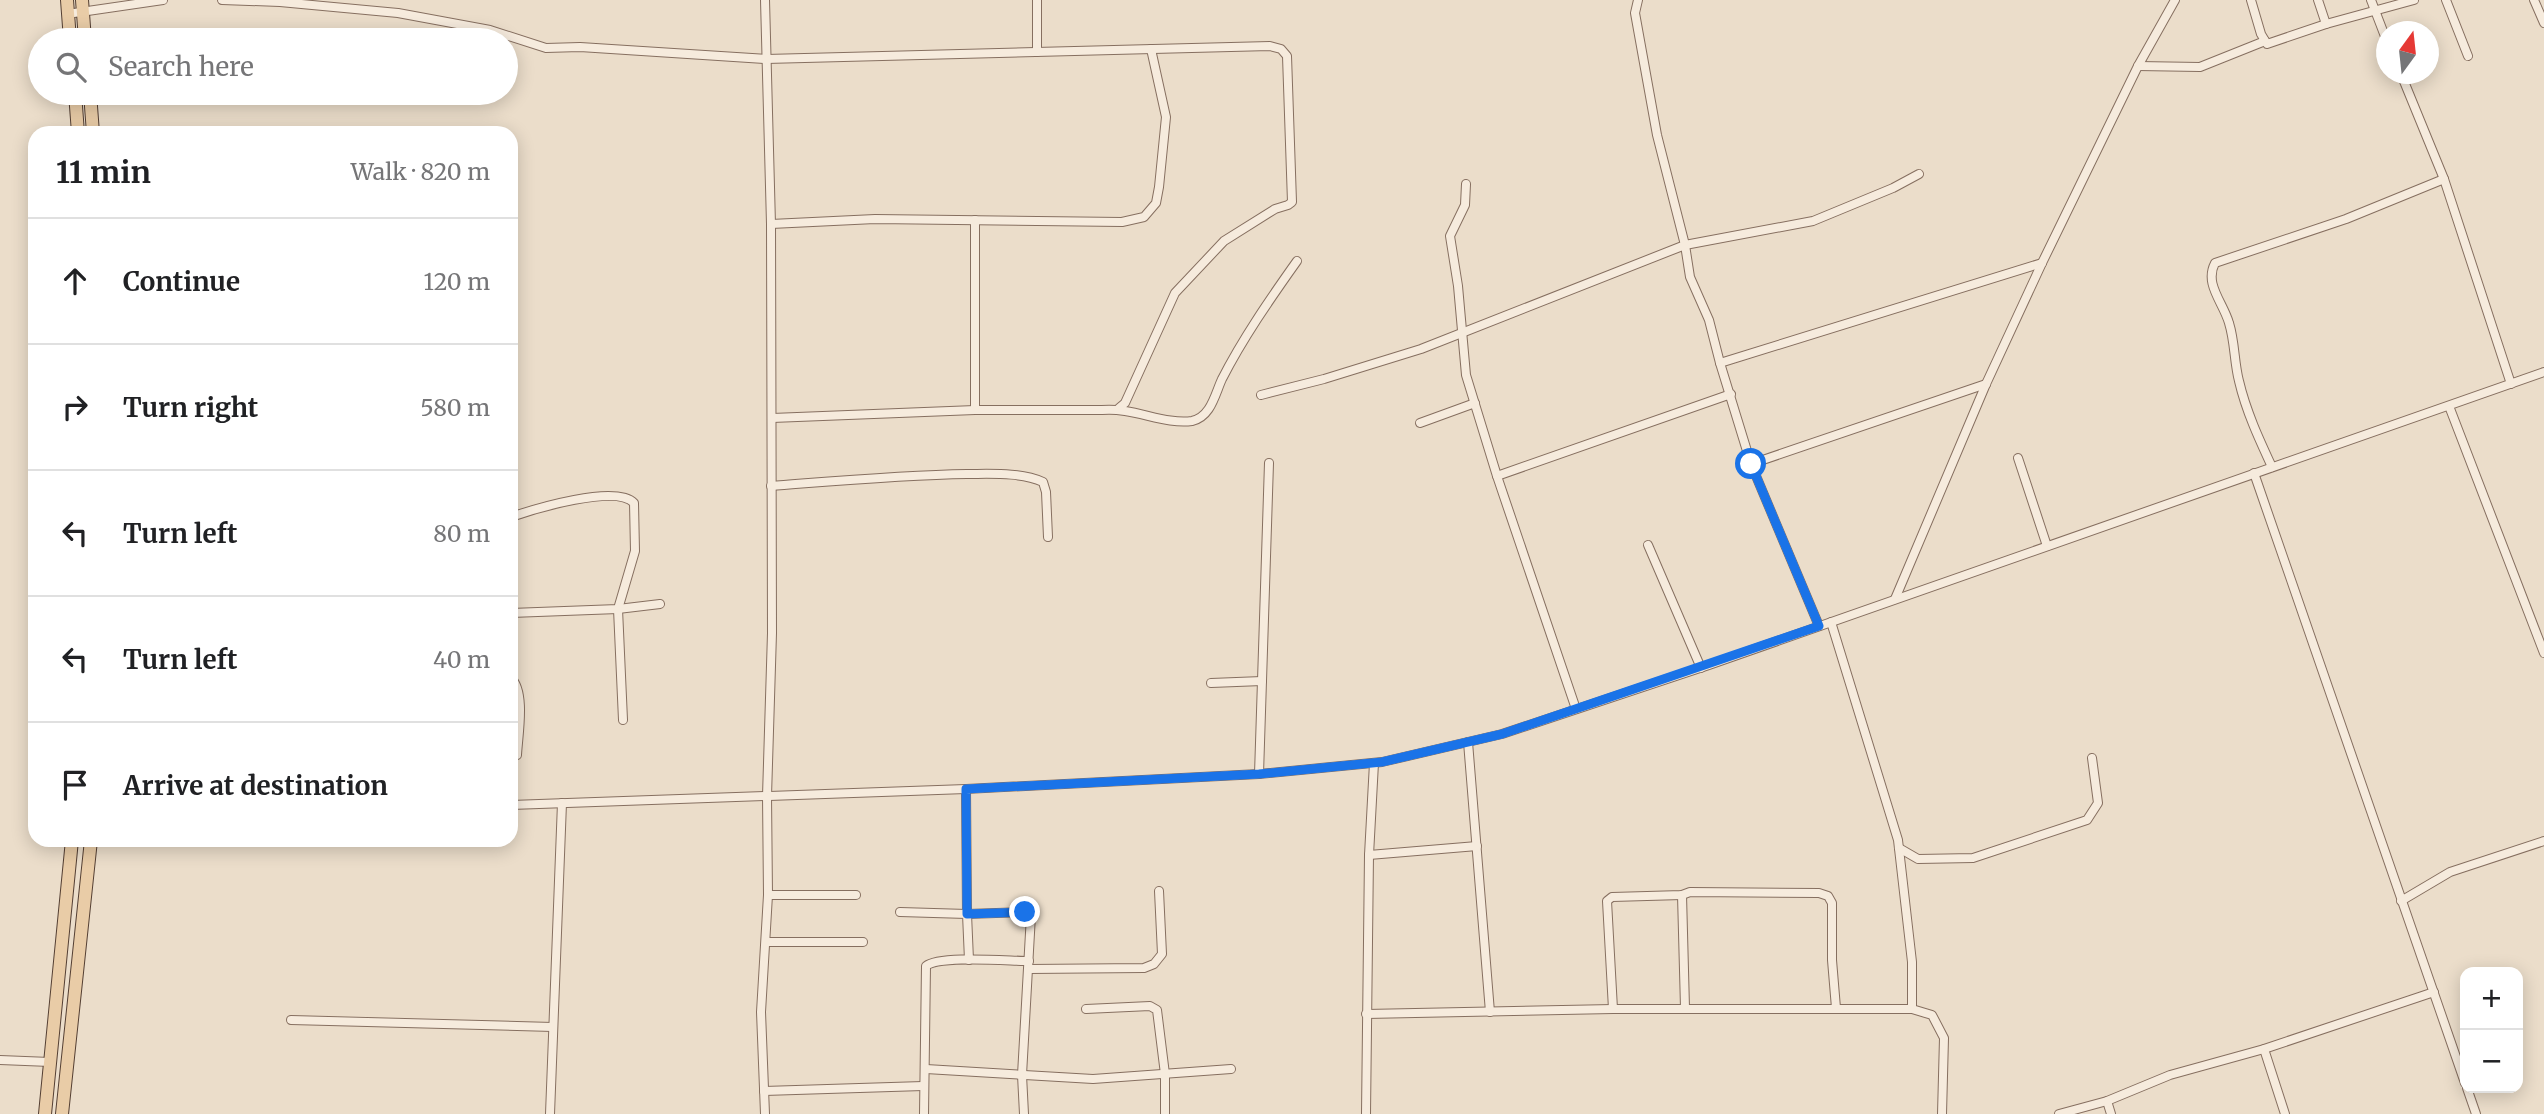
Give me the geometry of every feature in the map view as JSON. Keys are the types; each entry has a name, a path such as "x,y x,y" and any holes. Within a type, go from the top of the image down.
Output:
{"main road":[{"path":"67,0 69,28"},
{"path":"82,6 84,28"},
{"path":"76,105 77,126"},
{"path":"91,105 92,126"},
{"path":"46,1114 71,847"},
{"path":"62,1114 90,847"}],"street":[{"path":"67,14 82,6 163,0"},
{"path":"222,0 279,2 398,13 478,28"},
{"path":"765,0 771,223 772,418 768,895 761,1012 765,1114"},
{"path":"1037,0 1037,52"},
{"path":"1638,0 1635,13 1657,135 1685,245 1690,278 1709,320 1751,464 1819,626"},
{"path":"1895,599 1986,384 2042,263 2138,66 2175,0"},
{"path":"2251,0 2267,44 2326,24 2414,0"},
{"path":"2318,0 2326,24"},
{"path":"2371,0 2379,21"},
{"path":"2446,0 2469,56"},
{"path":"2534,0 2544,23"},
{"path":"518,39 546,48 580,47 766,59 1270,46 1285,51 1292,202 1275,209 1224,241 1174,293 1125,403 1119,408"},
{"path":"2138,66 2200,67 2265,41"},
{"path":"771,223 875,219 1122,222 1144,217 1156,203 1166,117 1151,49"},
{"path":"2405,84 2444,179 2511,384"},
{"path":"1261,395 1421,349 1685,245 1813,221 1893,188 1919,174"},
{"path":"2272,467 2251,421 2239,381 2229,324 2212,285 2211,272 2215,263 2346,219 2444,179"},
{"path":"1466,184 1465,205 1450,236 1458,286 1466,375 1497,476 1576,709"},
{"path":"975,220 975,410"},
{"path":"772,418 975,410 1102,411 1119,408 1174,420 1194,421 1209,410 1221,381 1251,329 1297,261"},
{"path":"1720,363 2042,263"},
{"path":"518,805 966,789 1259,774 1374,763 1502,734 1701,668 2544,372"},
{"path":"1751,464 1986,384"},
{"path":"1497,476 1731,394"},
{"path":"1420,423 1475,404"},
{"path":"2449,406 2544,653"},
{"path":"2018,458 2047,546"},
{"path":"1259,774 1269,463"},
{"path":"2254,473 2460,1068"},
{"path":"771,486 932,474 989,474 1034,478 1043,482 1046,492 1048,537"},
{"path":"518,515 579,499 631,500 634,503 635,551 618,609 623,720"},
{"path":"1648,545 1701,668"},
{"path":"518,612 618,609 660,604"},
{"path":"1831,622 1899,848 1912,962 1912,1009"},
{"path":"1211,683 1262,681"},
{"path":"518,689 518,737"},
{"path":"1468,742 1490,1012"},
{"path":"1899,848 1918,859 1973,858 2087,820 2098,803 2092,758"},
{"path":"1366,1114 1369,855 1374,763"},
{"path":"966,789 969,960"},
{"path":"550,1114 562,803"},
{"path":"2401,901 2450,872 2544,841"},
{"path":"1369,855 1477,846"},
{"path":"924,1114 926,966 931,962 969,960 1029,965 1144,968 1154,964 1162,954 1159,891"},
{"path":"1613,1009 1607,901 1612,897 1682,895 1690,892 1819,893 1828,896 1832,903 1832,960 1836,1008"},
{"path":"768,895 856,895"},
{"path":"1682,895 1685,1008"},
{"path":"900,912 967,914 989,911 1031,915 1022,1074 1024,1114"},
{"path":"766,942 863,942"},
{"path":"2059,1114 2107,1101 2170,1075 2264,1049 2434,992"},
{"path":"1086,1009 1150,1006 1157,1010 1165,1074 1165,1114"},
{"path":"1366,1014 1685,1008 1912,1009 1932,1016 1944,1038 1942,1114"},
{"path":"291,1020 553,1027"},
{"path":"2264,1049 2285,1114"},
{"path":"0,1060 50,1062"},
{"path":"926,1069 1093,1079 1231,1069"},
{"path":"764,1090 923,1086"},
{"path":"2469,1093 2476,1114"},
{"path":"2107,1101 2111,1114"}],"route":[{"path":"1025,912 989,911 967,914 966,789 1259,774 1382,762 1502,734 1819,626 1751,464"}]}
